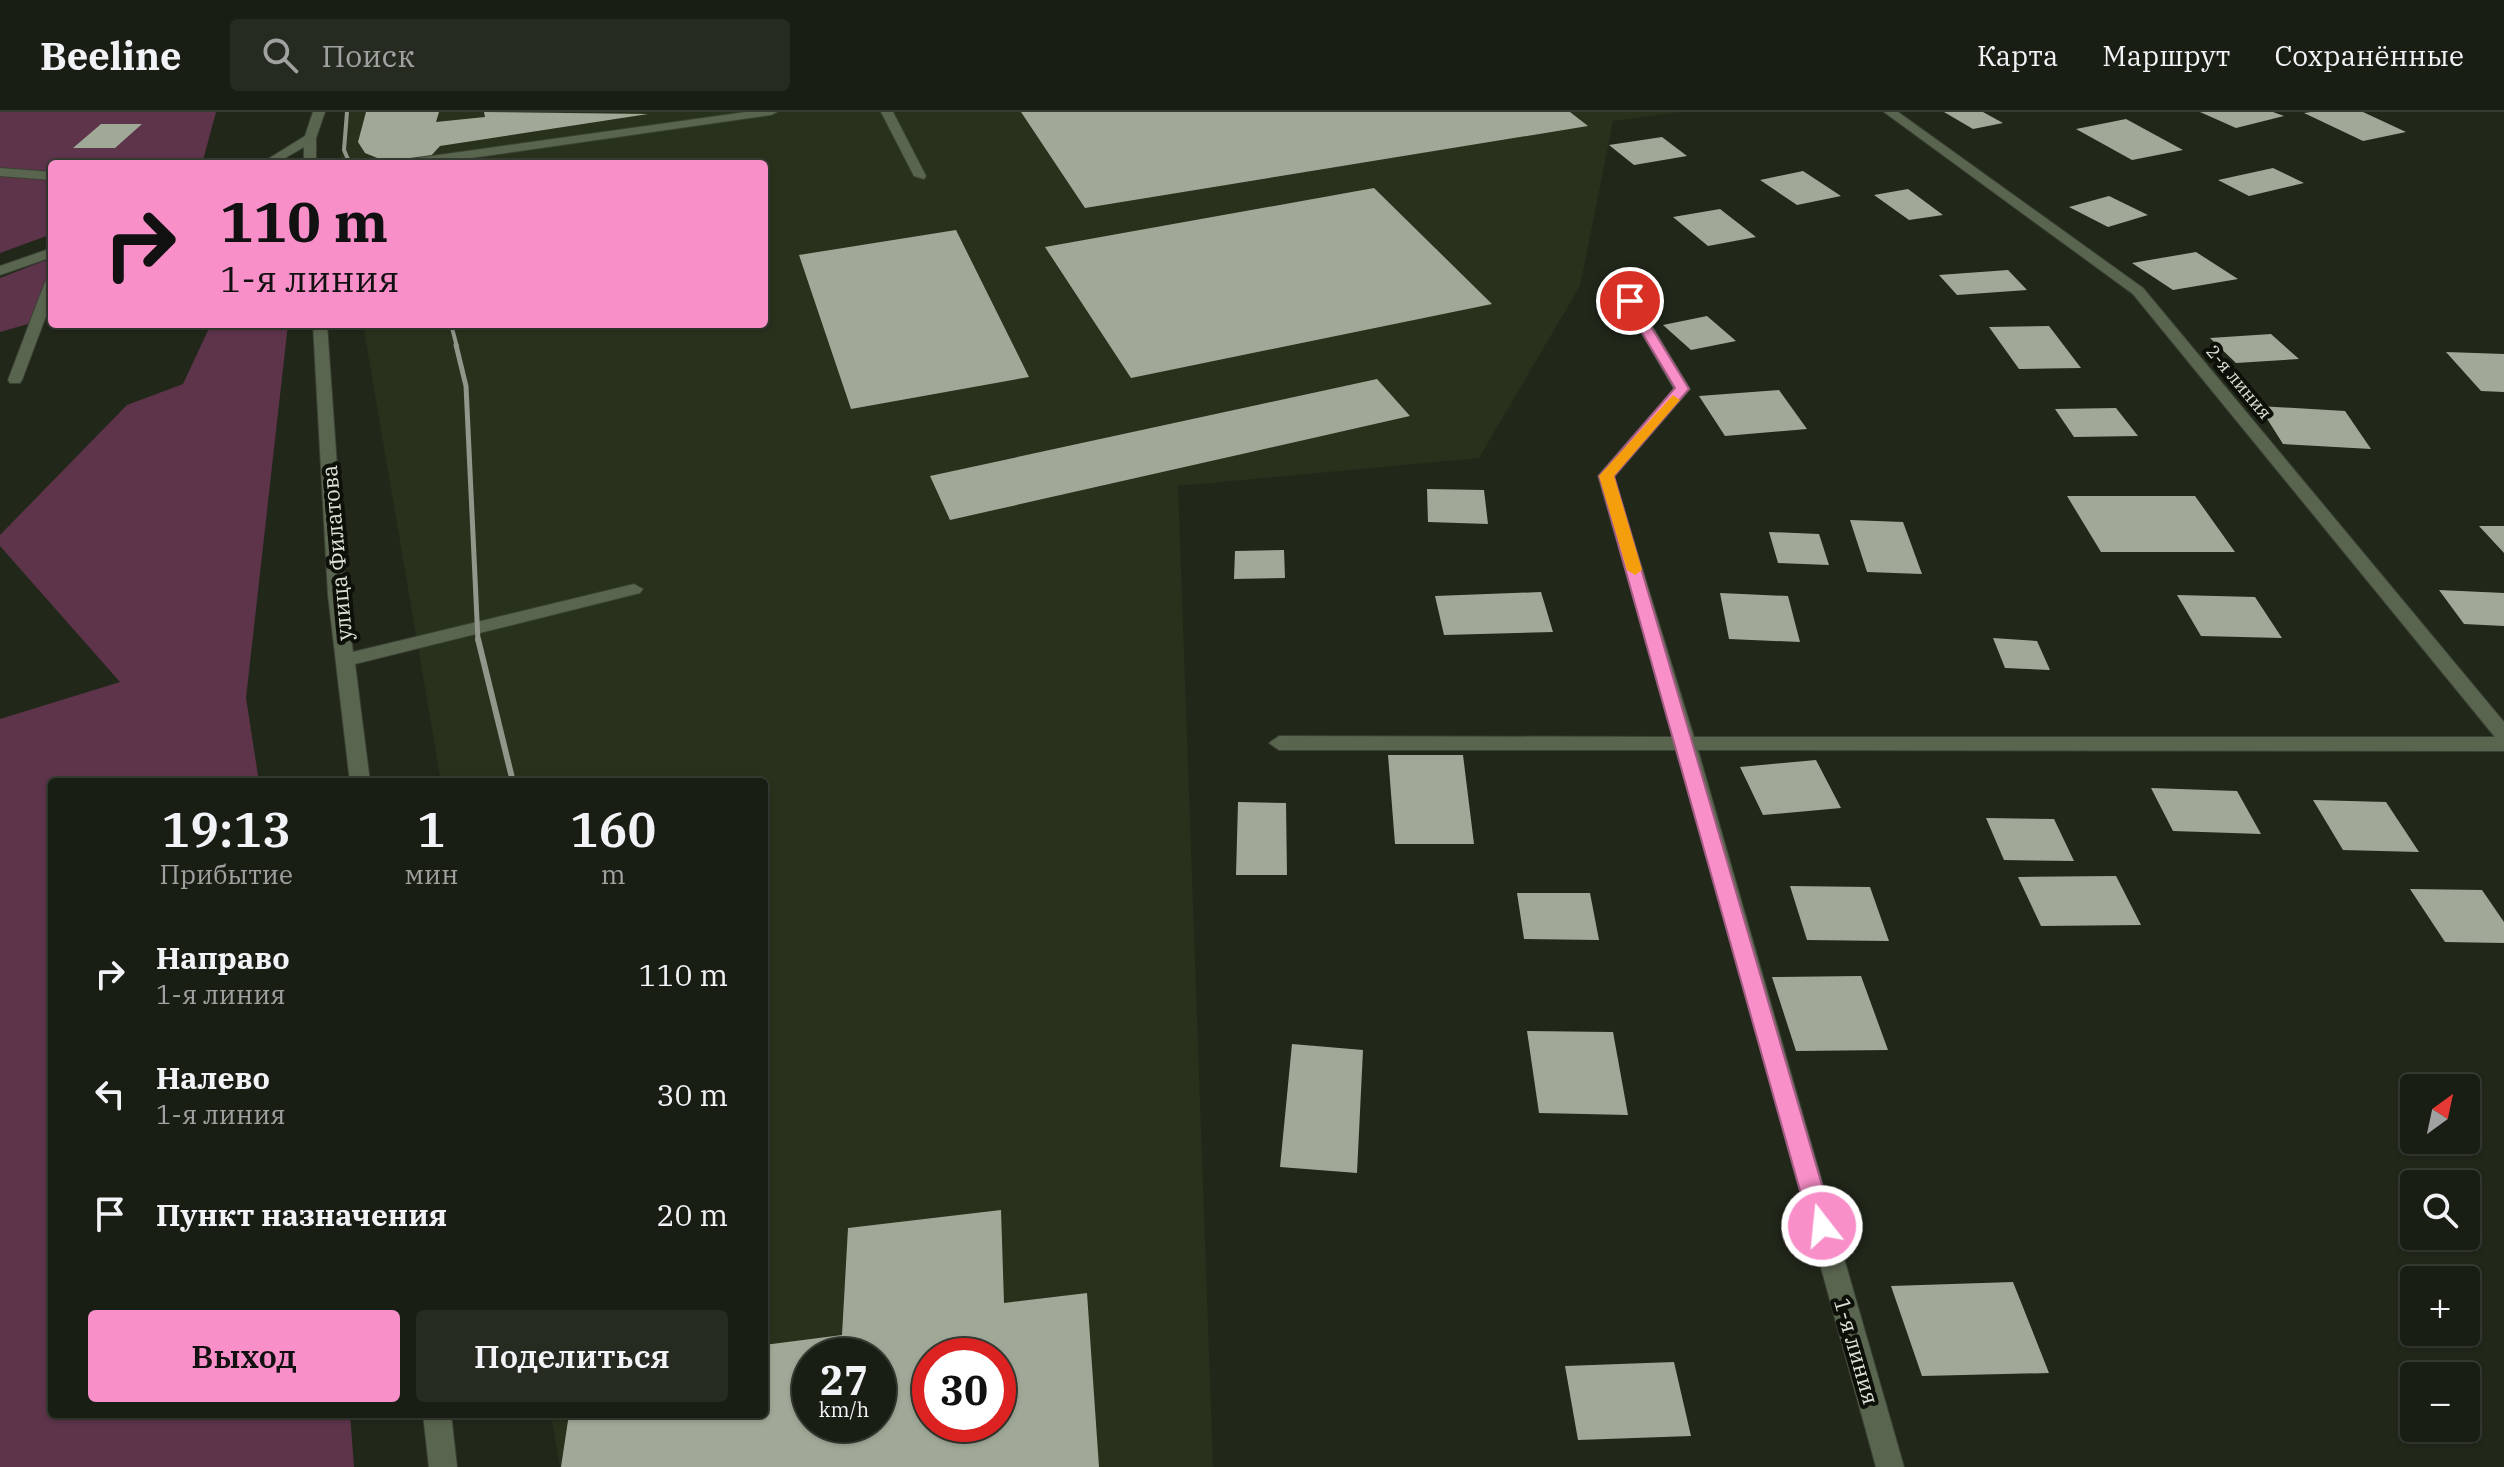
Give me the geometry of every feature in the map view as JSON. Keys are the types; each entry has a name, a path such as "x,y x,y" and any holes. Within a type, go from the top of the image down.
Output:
{"street":[{"path":"310,160 310,138 319,112"},
{"path":"431,160 771,112"},
{"path":"887,112 920,176"},
{"name":"2-я линия","path":"1890,112 2138,291 2504,735"},
{"path":"273,160 310,138"},
{"path":"0,172 48,176"},
{"path":"0,271 48,253"},
{"path":"15,380 48,293"},
{"name":"1-я линия","path":"1630,301 1682,389 1606,476 1686,743 1890,1467"},
{"name":"улица Филатова","path":"320,328 336,579 360,778"},
{"path":"345,660 634,589"},
{"path":"1279,743 2504,744"},
{"path":"437,1418 443,1467"}],"shaded area":[{"path":"0,112 216,112 203,160 48,160 48,235 0,253"},
{"path":"350,112 1680,112 1613,121 1580,286 1479,458 1178,486 1213,1467 560,1467 552,1418 768,1418 768,778 440,778 364,328 768,328 768,160 340,160"},
{"path":"48,260 48,318 0,332 0,278"},
{"path":"209,328 288,328 246,698 258,778 48,778 48,1418 350,1418 354,1467 0,1467 0,719 120,682 0,546 0,535 127,405 183,384"}],"building":[{"path":"366,112 439,112 436,122 485,117 484,112 648,114 440,146 429,158 382,160 365,153 358,142"},
{"path":"1021,112 1570,112 1588,126 1085,208"},
{"path":"1944,112 1983,112 2003,123 1973,129"},
{"path":"2200,112 2273,112 2284,116 2236,128"},
{"path":"2363,112 2406,132 2363,141 2304,113"},
{"path":"2126,119 2183,150 2132,160 2076,129"},
{"path":"101,124 142,124 115,148 73,148"},
{"path":"1662,137 1687,156 1634,165 1609,145"},
{"path":"2273,168 2304,183 2249,196 2218,180"},
{"path":"1803,171 1841,196 1797,205 1760,180"},
{"path":"1374,188 1492,304 1131,378 1045,247"},
{"path":"1908,189 1943,215 1909,220 1874,195"},
{"path":"2109,196 2148,215 2108,227 2069,207"},
{"path":"1720,209 1756,237 1708,246 1673,217"},
{"path":"956,230 1029,377 851,409 799,255"},
{"path":"2196,252 2238,279 2173,290 2132,263"},
{"path":"2008,270 2027,290 1957,295 1939,275"},
{"path":"1707,316 1736,341 1691,350 1663,325"},
{"path":"2049,326 2081,368 2019,369 1989,327"},
{"path":"2271,334 2299,359 2236,363 2210,338"},
{"path":"2446,352 2504,354 2504,392 2481,391"},
{"path":"1377,379 1410,416 950,520 930,476"},
{"path":"1779,390 1807,429 1725,436 1699,396"},
{"path":"2259,406 2345,411 2371,449 2283,444"},
{"path":"2116,408 2138,436 2074,437 2055,409"},
{"path":"1427,489 1484,490 1488,524 1428,522"},
{"path":"2067,496 2195,496 2235,552 2101,552"},
{"path":"1850,520 1903,522 1922,574 1867,572"},
{"path":"2479,526 2504,526 2504,553"},
{"path":"1769,532 1819,534 1829,565 1778,563"},
{"path":"1284,550 1285,578 1234,579 1235,551"},
{"path":"2439,590 2504,593 2504,626 2464,624"},
{"path":"1541,592 1553,632 1444,635 1435,596"},
{"path":"1720,593 1788,596 1800,642 1729,639"},
{"path":"2177,595 2255,597 2282,638 2201,636"},
{"path":"1993,638 2037,641 2050,670 2005,668"},
{"path":"1388,755 1463,755 1474,844 1395,844"},
{"path":"1816,760 1841,808 1763,815 1740,767"},
{"path":"2151,788 2237,791 2261,834 2173,831"},
{"path":"2313,800 2386,802 2419,852 2343,850"},
{"path":"1238,802 1286,803 1287,875 1236,875"},
{"path":"1986,818 2054,819 2074,861 2004,860"},
{"path":"2116,876 2141,925 2041,926 2018,877"},
{"path":"1790,886 1870,887 1889,941 1807,940"},
{"path":"2410,889 2482,890 2504,922 2504,943 2445,942"},
{"path":"1517,893 1590,893 1599,940 1524,939"},
{"path":"1861,976 1888,1050 1796,1051 1772,977"},
{"path":"1527,1031 1613,1032 1628,1115 1539,1113"},
{"path":"1292,1044 1363,1050 1357,1173 1280,1167"},
{"path":"1001,1210 1004,1303 1087,1293 1099,1467 561,1467 568,1418 768,1418 768,1344 792,1341 792,1442 896,1442 896,1338 819,1338 842,1335 848,1228"},
{"path":"2013,1282 2049,1373 1922,1376 1891,1286"},
{"path":"1674,1362 1691,1436 1578,1440 1565,1366"}],"railway":[{"path":"347,112 344,150 348,160"},
{"path":"452,328 457,347"},
{"path":"456,345 466,386 478,641"},
{"path":"478,639 512,778"}],"slow traffic":[{"path":"1635,570 1606,476 1673,400"}],"route":[{"path":"1630,301 1682,389 1606,476 1686,743 1822,1226"}]}
